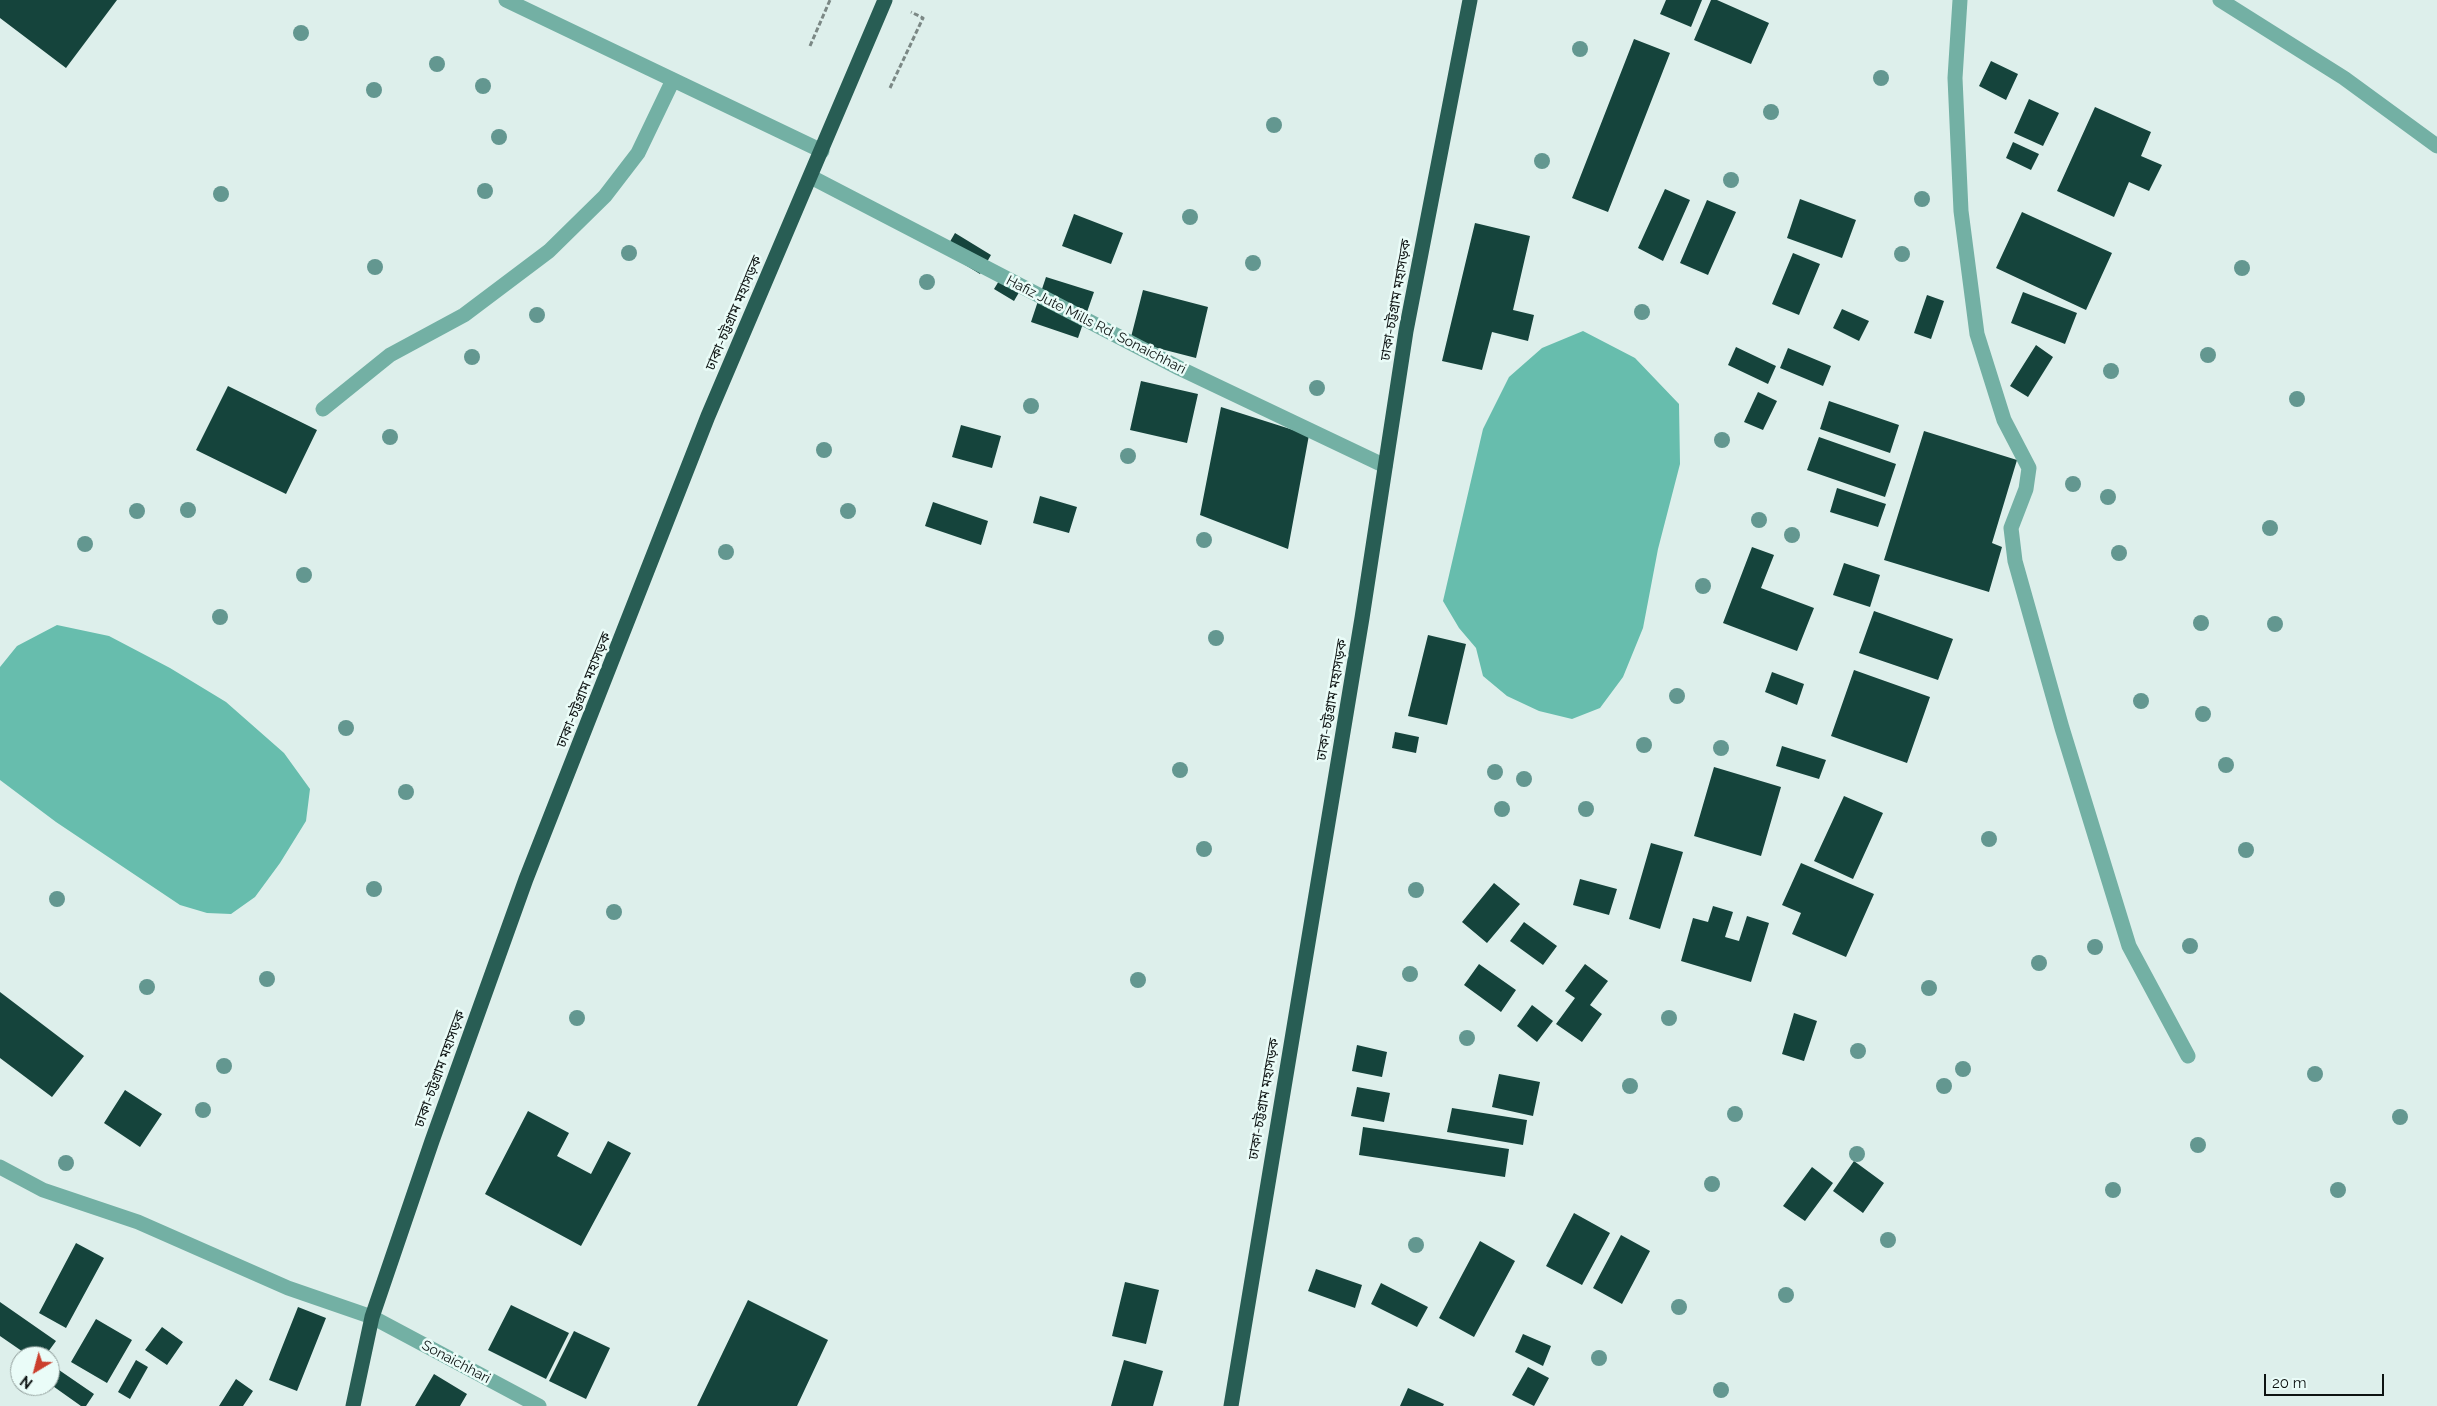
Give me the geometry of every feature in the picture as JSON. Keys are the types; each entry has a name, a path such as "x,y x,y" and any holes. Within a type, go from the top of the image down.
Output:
{"highway":[{"name":"ঢাকা-চট্টগ্রাম মহাসড়ক","path":"353,1406 372,1317 432,1141 526,879 708,416 885,0"},
{"name":"ঢাকা-চট্টগ্রাম মহাসড়ক","path":"1231,1406 1406,331 1470,0"}],"street":[{"path":"506,0 822,151"},
{"path":"1960,0 1955,78 1961,211 1977,334 2004,420 2028,468 2026,489 2011,528 2015,561 2062,728 2130,946 2188,1056"},
{"path":"2220,0 2344,78 2437,146"},
{"path":"323,409 390,355 464,315 549,251 605,196 638,153 673,80"},
{"name":"Hafiz Jute Mills Rd, Sonaichhari","path":"811,177 1179,368 1385,466"},
{"name":"Sonaichhari","path":"0,1167 43,1190 138,1222 288,1288 372,1317 539,1406"}],"path":[{"path":"810,46 830,0"},
{"path":"890,88 923,18"}],"shaded area":[{"path":"1583,331 1635,358 1679,404 1680,464 1658,549 1643,628 1623,677 1600,708 1572,719 1539,711 1507,696 1483,676 1476,648 1459,628 1443,601 1483,429 1509,377 1542,348"},
{"path":"57,625 109,636 170,668 226,702 284,753 310,789 306,821 280,863 255,897 231,914 207,913 180,905 56,822 0,780 0,667 17,646"}],"building":[{"path":"0,0 117,0 66,68 0,18"},
{"path":"1666,0 1702,0 1691,27 1660,14"},
{"path":"1711,0 1717,0 1769,23 1751,64 1694,40"},
{"path":"1634,39 1670,53 1608,212 1572,198"},
{"path":"1991,61 2018,74 2006,100 1979,86"},
{"path":"2029,99 2059,113 2043,146 2014,133"},
{"path":"2095,107 2151,132 2141,156 2162,165 2149,191 2129,182 2114,217 2057,191"},
{"path":"2013,142 2039,154 2031,170 2006,158"},
{"path":"1665,189 1690,200 1663,261 1638,248"},
{"path":"1800,199 1856,220 1842,258 1787,238"},
{"path":"1707,200 1736,212 1708,275 1680,263"},
{"path":"2022,212 2112,253 2086,310 1996,268"},
{"path":"1074,214 1123,233 1111,264 1062,246"},
{"path":"1475,223 1530,236 1513,310 1534,315 1528,341 1492,332 1482,370 1442,361"},
{"path":"955,233 991,255 980,274 944,252"},
{"path":"1793,253 1820,264 1799,315 1772,304"},
{"path":"1005,271 1025,282 1014,301 994,289"},
{"path":"1046,277 1094,292 1078,338 1031,322"},
{"path":"1143,290 1208,307 1196,358 1130,341"},
{"path":"2023,292 2077,313 2065,344 2011,323"},
{"path":"1927,295 1944,301 1931,339 1914,333"},
{"path":"1842,309 1869,321 1859,341 1833,328"},
{"path":"2036,345 2053,357 2028,397 2010,386"},
{"path":"1736,347 1776,366 1768,384 1728,365"},
{"path":"1788,348 1831,366 1823,386 1780,368"},
{"path":"1141,381 1198,394 1187,443 1130,430"},
{"path":"228,386 317,430 286,494 196,450"},
{"path":"1758,392 1777,401 1763,430 1744,422"},
{"path":"1829,401 1899,425 1890,453 1820,429"},
{"path":"1221,407 1309,435 1288,549 1200,515"},
{"path":"961,425 1001,436 992,468 952,457"},
{"path":"1924,431 2017,460 1992,543 2002,547 1989,592 1884,560"},
{"path":"1819,437 1896,464 1885,497 1807,470"},
{"path":"1837,488 1886,504 1878,527 1830,512"},
{"path":"1040,496 1077,507 1069,533 1033,523"},
{"path":"933,502 988,521 981,545 925,526"},
{"path":"1752,547 1774,555 1761,588 1814,608 1797,651 1723,623"},
{"path":"1844,563 1880,575 1870,607 1833,595"},
{"path":"1874,611 1953,639 1938,680 1859,653"},
{"path":"1428,635 1466,644 1447,725 1408,716"},
{"path":"1854,670 1930,697 1907,763 1831,736"},
{"path":"1772,672 1804,684 1797,705 1765,692"},
{"path":"1395,732 1419,737 1416,753 1392,748"},
{"path":"1782,746 1826,760 1819,779 1776,766"},
{"path":"1714,767 1781,787 1761,856 1694,836"},
{"path":"1844,796 1883,813 1853,879 1814,861"},
{"path":"1651,843 1683,852 1660,929 1629,919"},
{"path":"1801,863 1874,894 1846,957 1792,934 1801,913 1782,905"},
{"path":"1580,879 1617,889 1609,915 1573,905"},
{"path":"1494,883 1520,904 1487,943 1462,922"},
{"path":"1713,906 1733,912 1725,937 1739,941 1747,916 1769,923 1751,982 1681,961 1693,918 1708,922"},
{"path":"1524,922 1557,946 1543,965 1510,941"},
{"path":"1479,964 1516,990 1501,1012 1464,985"},
{"path":"1585,964 1608,981 1590,1005 1602,1014 1582,1042 1556,1024 1575,998 1565,991"},
{"path":"0,992 84,1056 52,1097 0,1058"},
{"path":"1532,1005 1553,1021 1537,1042 1517,1026"},
{"path":"1794,1013 1817,1021 1804,1061 1782,1054"},
{"path":"1357,1045 1387,1052 1382,1077 1352,1071"},
{"path":"1499,1074 1540,1082 1533,1116 1492,1107"},
{"path":"1357,1087 1390,1093 1384,1122 1351,1116"},
{"path":"125,1090 162,1114 140,1147 104,1123"},
{"path":"1452,1108 1527,1120 1523,1145 1447,1132"},
{"path":"528,1111 569,1133 557,1156 591,1174 608,1141 631,1153 581,1246 485,1194"},
{"path":"1363,1127 1509,1149 1505,1177 1359,1155"},
{"path":"1854,1161 1884,1183 1863,1213 1833,1191"},
{"path":"1812,1167 1833,1183 1805,1221 1783,1206"},
{"path":"1574,1213 1610,1233 1582,1285 1546,1266"},
{"path":"1621,1235 1650,1251 1622,1304 1593,1288"},
{"path":"1480,1241 1515,1261 1474,1337 1439,1318"},
{"path":"76,1243 104,1258 66,1328 39,1313"},
{"path":"1316,1269 1362,1285 1355,1308 1308,1291"},
{"path":"1125,1282 1159,1290 1146,1344 1112,1336"},
{"path":"1381,1283 1428,1307 1417,1327 1371,1304"},
{"path":"748,1300 828,1340 797,1406 697,1406"},
{"path":"0,1302 56,1341 52,1346 14,1346 0,1336"},
{"path":"511,1305 569,1333 546,1379 488,1350"},
{"path":"298,1307 326,1318 297,1391 269,1380"},
{"path":"96,1319 132,1340 107,1383 71,1362"},
{"path":"162,1327 183,1342 167,1365 145,1350"},
{"path":"574,1331 610,1348 586,1399 549,1381"},
{"path":"1523,1334 1551,1346 1543,1366 1515,1352"},
{"path":"136,1360 148,1367 130,1399 118,1392"},
{"path":"1124,1360 1163,1371 1153,1406 1111,1406"},
{"path":"1528,1367 1549,1378 1534,1406 1512,1395"},
{"path":"60,1371 94,1394 86,1406 81,1406 60,1391"},
{"path":"434,1374 467,1394 460,1406 415,1406"},
{"path":"236,1379 253,1391 243,1406 219,1406"},
{"path":"1408,1388 1444,1404 1443,1406 1400,1406"}]}
